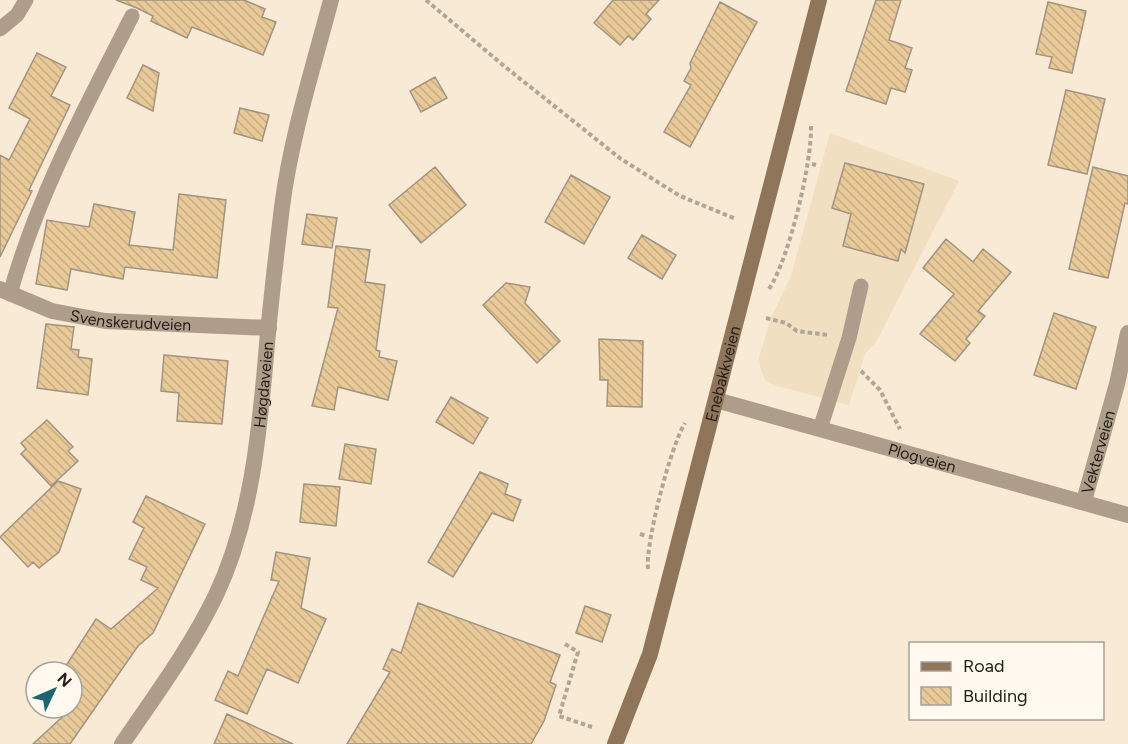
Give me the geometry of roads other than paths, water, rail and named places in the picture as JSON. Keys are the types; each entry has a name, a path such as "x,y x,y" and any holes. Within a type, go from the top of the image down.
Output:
{"main road":[{"name":"Enebakkveien","path":"615,744 650,654 819,0"}],"street":[{"name":"Høgdaveien","path":"122,744 162,686 197,627 216,594 231,555 254,464 282,204 297,123 331,0"},
{"name":"Svenskerudveien","path":"5,291 52,311 105,321 269,328"},
{"name":"Vekterveien","path":"1084,501 1117,384 1128,333"},
{"name":"Plogveien","path":"716,400 1128,515"}],"lane":[{"path":"0,29 17,15 26,0"},
{"path":"5,291 84,109 132,16"},
{"path":"820,429 849,338 861,286"}]}
